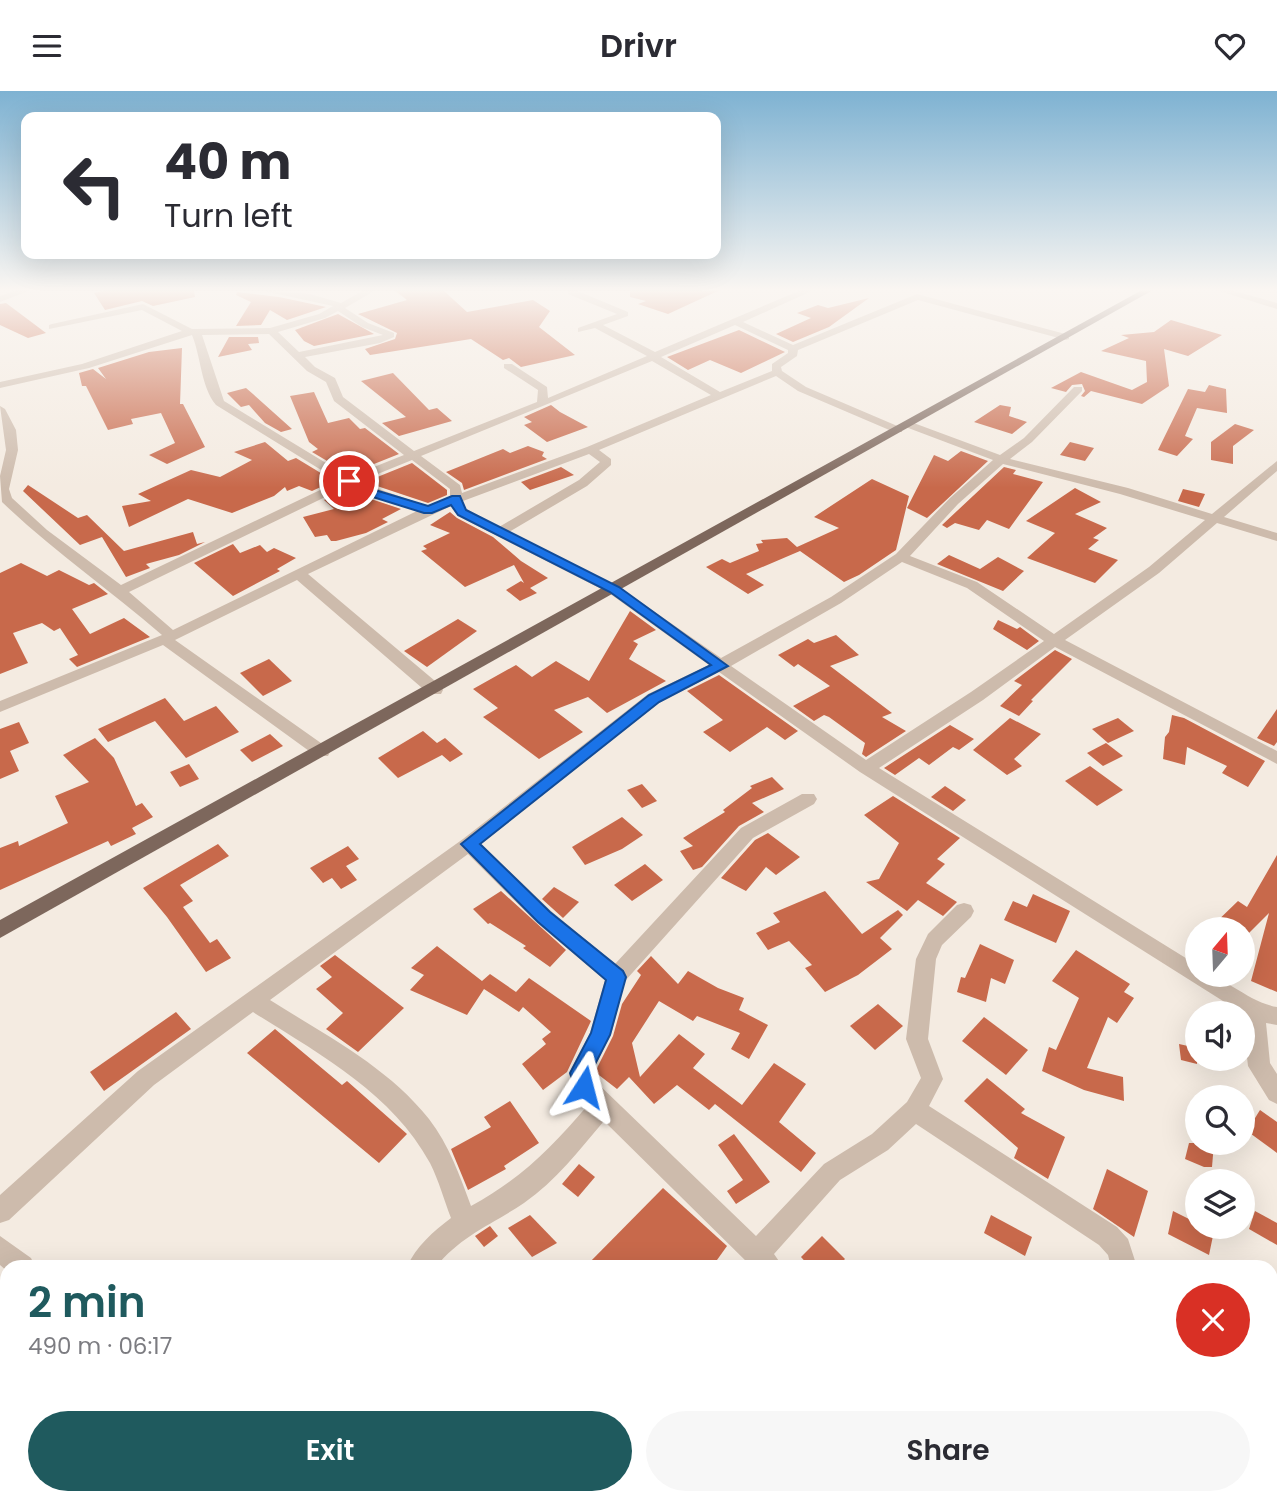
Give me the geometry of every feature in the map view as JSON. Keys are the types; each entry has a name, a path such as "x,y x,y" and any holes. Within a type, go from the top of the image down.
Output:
{"main road":[{"path":"0,930 1031,356"}],"street":[{"path":"0,385 118,356"},
{"path":"205,356 215,397 220,403 361,489 428,510"},
{"path":"296,356 331,380 338,399 416,455 456,488 457,508 462,513 614,590 866,768 1266,1014 1259,1066 1277,1093"},
{"path":"790,356 776,366 777,372 802,389 902,427 1000,460 1124,491 1277,537"},
{"path":"120,591 349,481 654,357 720,396"},
{"path":"508,366 543,389 542,404"},
{"path":"0,707 168,638 428,510 591,449 777,372"},
{"path":"0,1211 146,1077 469,844 654,698 721,666 836,600 901,557 954,501 1000,460 1028,440 1078,389"},
{"path":"0,409 10,431 2,490 13,509 42,534 120,591 168,638 321,752"},
{"path":"500,532 583,484 607,462 591,449"},
{"path":"866,768 977,696 1154,570 1277,465"},
{"path":"901,557 972,585 1053,640 1181,705 1277,758"},
{"path":"299,573 435,690"},
{"path":"808,799 747,833 616,977 600,1035 580,1073 584,1087 764,1260 832,1172 880,1142 915,1110 932,1079 917,1039 926,959 934,940 964,911"},
{"path":"469,844 544,917 616,977"},
{"path":"253,1002 370,1077 412,1116 437,1152 465,1223"},
{"path":"425,1260 440,1241 465,1223 516,1194 555,1161 603,1104"},
{"path":"915,1110 1108,1236 1119,1248 1122,1260"}],"building":[{"path":"136,356 182,356 180,404 183,404 205,447 167,464 149,455 175,443 161,413 131,419 133,424 108,430 86,386 82,386 79,373 93,369 106,379 98,368"},
{"path":"497,356 571,356 521,367 509,358 503,360"},
{"path":"777,356 741,373 710,360 688,370 667,357"},
{"path":"1123,356 1165,356 1169,386 1142,404 1091,391 1084,397 1081,396 1085,391 1082,384 1072,385 1066,392 1051,388 1081,372 1132,390 1147,382 1146,361"},
{"path":"393,373 429,410 437,408 452,421 399,436 382,423 406,417 361,381"},
{"path":"1209,385 1226,389 1227,413 1197,408 1185,436 1193,439 1177,456 1158,450 1188,389 1205,392"},
{"path":"246,388 292,429 281,432 265,423 249,405 241,407 227,393"},
{"path":"314,392 328,423 349,418 360,429 365,428 399,454 349,474 312,452 318,449 309,442 290,396"},
{"path":"551,405 588,427 547,442 524,425 532,422 524,417"},
{"path":"1000,405 1011,407 1009,416 1027,422 1012,434 974,422"},
{"path":"1235,424 1254,430 1233,446 1233,464 1211,460 1211,442"},
{"path":"265,442 288,461 296,458 334,481 312,491 299,486 287,491 285,487 274,496 232,513 188,499 129,527 122,506 151,501 138,494 191,470 220,477 252,460 234,452"},
{"path":"1070,442 1094,448 1085,461 1060,455"},
{"path":"528,446 544,452 542,456 547,459 464,490 462,483 446,472 503,449 510,453"},
{"path":"961,451 988,461 927,518 907,508 934,455 948,461"},
{"path":"412,463 447,490 447,495 428,503 365,482"},
{"path":"561,467 574,475 530,490 521,482"},
{"path":"1004,467 1016,470 1013,474 1043,482 1009,529 987,520 979,530 955,523 947,528 942,525"},
{"path":"872,479 909,496 896,550 859,575 844,582 800,551 746,574 764,585 748,594 706,567 722,559 730,563 759,551 756,544 763,543 761,540 787,538 797,547 839,528 814,517"},
{"path":"28,485 78,518 87,515 124,551 193,532 197,544 205,542 179,555 146,564 150,568 126,577 102,537 80,545 23,491"},
{"path":"1075,488 1101,502 1075,514 1107,528 1093,538 1099,540 1088,549 1118,560 1095,583 1027,558 1055,533 1026,521"},
{"path":"348,489 401,509 382,519 388,522 366,533 336,541 331,541 327,535 315,537 303,517 334,509 324,500"},
{"path":"1183,489 1205,494 1199,507 1178,501"},
{"path":"450,512 493,537 521,561 548,578 530,588 537,593 520,601 506,590 521,581 524,583 514,565 465,587 421,551 427,549 423,546 450,533 430,525"},
{"path":"233,544 240,553 260,545 267,552 274,548 296,558 277,569 280,571 233,596 194,563"},
{"path":"949,555 980,569 998,557 1024,571 1003,591 937,564"},
{"path":"21,563 47,576 59,570 89,585 94,583 108,594 72,609 90,634 124,618 150,637 77,667 69,659 78,655 60,628 54,631 42,623 13,633 28,663 0,674 0,573"},
{"path":"630,611 656,630 633,641 638,644 629,659 666,681 607,713 588,697 554,710 583,732 539,759 483,717 498,708 473,689 516,665 532,677 556,661 589,681"},
{"path":"458,619 477,631 427,667 404,651"},
{"path":"998,620 1017,629 1020,627 1039,641 1027,650 993,629"},
{"path":"836,635 859,655 830,666 892,713 882,717 906,731 866,757 862,754 865,743 829,717 824,715 814,721 793,706 830,686 798,664 794,667 778,655 808,639 814,643"},
{"path":"1055,650 1072,659 1031,700 1033,701 1019,716 1000,706 1022,685 1014,681"},
{"path":"269,659 292,681 263,696 240,673"},
{"path":"719,675 798,731 785,740 767,727 730,752 703,732 723,720 687,691"},
{"path":"165,698 184,721 216,706 239,732 186,758 155,721 108,742 98,729"},
{"path":"1277,709 1277,742 1274,746 1257,738"},
{"path":"1172,715 1184,718 1265,761 1248,787 1222,773 1227,766 1187,747 1185,765 1163,759 1165,737 1169,732"},
{"path":"1010,718 1041,734 1014,759 1022,766 1007,775 973,750"},
{"path":"1118,718 1134,731 1108,743 1092,729"},
{"path":"19,722 29,743 10,751 19,771 0,779 0,729"},
{"path":"950,725 974,739 959,750 953,747 929,765 919,758 895,775 884,768"},
{"path":"423,731 437,743 445,738 463,754 450,762 442,755 398,778 378,758"},
{"path":"270,734 283,746 252,762 240,750"},
{"path":"95,738 114,758 136,806 142,803 153,817 132,828 136,834 111,846 108,841 0,890 0,848 18,841 19,846 68,823 55,796 89,782 63,755"},
{"path":"1106,743 1123,756 1103,766 1087,753"},
{"path":"189,764 199,779 180,787 170,772"},
{"path":"1090,766 1123,790 1097,806 1065,781"},
{"path":"772,777 784,789 752,803 764,812 739,826 702,867 693,870 680,851 693,846 683,838 725,812 723,810 752,788 750,786"},
{"path":"642,784 657,801 642,808 627,790"},
{"path":"945,786 966,800 953,811 931,797"},
{"path":"893,796 960,838 937,859 945,864 926,883 957,902 943,916 918,900 907,911 866,882 879,879 899,843 864,815"},
{"path":"622,817 643,835 622,849 585,865 572,847"},
{"path":"768,833 800,857 776,875 766,867 746,891 721,878 755,840"},
{"path":"218,844 229,856 180,885 193,901 183,907 210,943 217,939 231,958 206,972 143,888"},
{"path":"348,846 359,859 346,866 357,880 341,889 332,878 323,883 310,868"},
{"path":"1277,855 1277,992 1255,983 1255,966 1269,913 1255,927 1255,917 1221,917 1238,901 1247,907"},
{"path":"645,864 663,880 632,901 614,885"},
{"path":"554,887 579,902 563,918 542,899"},
{"path":"501,891 566,950 550,967 523,948 526,946 488,924 473,909"},
{"path":"825,891 862,934 898,910 903,915 880,938 892,949 858,975 825,992 805,968 812,965 789,941 768,950 756,933 780,922 773,913"},
{"path":"1033,894 1070,911 1056,943 1004,920 1013,901 1027,907"},
{"path":"980,944 1014,960 1005,984 991,978 986,1002 957,992 961,977 965,978"},
{"path":"437,946 482,981 490,974 516,992 529,978 591,1021 567,1072 543,1090 522,1064 546,1044 542,1039 551,1032 523,1007 519,1012 484,989 467,1015 410,990 424,975 411,968"},
{"path":"1076,950 1130,984 1124,992 1134,998 1117,1023 1108,1017 1087,1068 1123,1077 1124,1101 1084,1090 1042,1071 1049,1047 1056,1050 1079,998 1052,981"},
{"path":"335,955 404,1008 358,1052 326,1029 343,1013 316,989 332,977 320,966"},
{"path":"651,956 678,984 688,971 718,988 744,998 739,1010 768,1025 749,1059 731,1049 740,1033 697,1016 693,1021 659,1001 632,1043 640,1077 679,1034 705,1054 693,1068 742,1105 774,1063 806,1084 779,1122 816,1153 801,1172 715,1104 709,1110 677,1085 654,1104 629,1077 617,1089 595,1072 613,1036 622,1004 641,975 637,971"},
{"path":"878,1004 903,1026 875,1050 850,1026"},
{"path":"176,1012 191,1029 104,1091 90,1072"},
{"path":"984,1017 1028,1050 1006,1075 962,1041"},
{"path":"275,1029 342,1085 347,1081 407,1134 379,1163 247,1053"},
{"path":"1179,1044 1185,1045 1185,1061 1181,1060"},
{"path":"987,1078 1025,1109 1021,1113 1065,1137 1048,1179 1014,1158 1018,1148 964,1101"},
{"path":"510,1101 539,1143 504,1166 506,1169 468,1190 451,1149 491,1127 484,1117"},
{"path":"1260,1110 1277,1122 1277,1153 1255,1137 1255,1118"},
{"path":"734,1134 770,1182 736,1204 727,1191 743,1180 718,1145"},
{"path":"1186,1155 1213,1155 1212,1167 1204,1167 1185,1159"},
{"path":"579,1164 595,1177 578,1197 562,1184"},
{"path":"1107,1169 1148,1191 1134,1237 1093,1209"},
{"path":"663,1188 727,1246 717,1260 592,1260"},
{"path":"1173,1211 1185,1217 1185,1239 1212,1239 1209,1255 1168,1234"},
{"path":"1255,1211 1277,1223 1277,1245 1255,1232"},
{"path":"530,1215 557,1243 532,1257 508,1228"},
{"path":"991,1215 1032,1237 1025,1256 984,1233"},
{"path":"490,1226 498,1236 484,1247 475,1236"},
{"path":"822,1236 845,1259 804,1260 801,1257"}],"route":[{"path":"349,481 361,489 399,503 428,510 456,499 457,508 462,513 614,590 721,666 654,698 469,844 544,917 616,977 600,1035 580,1073 584,1087"}]}
